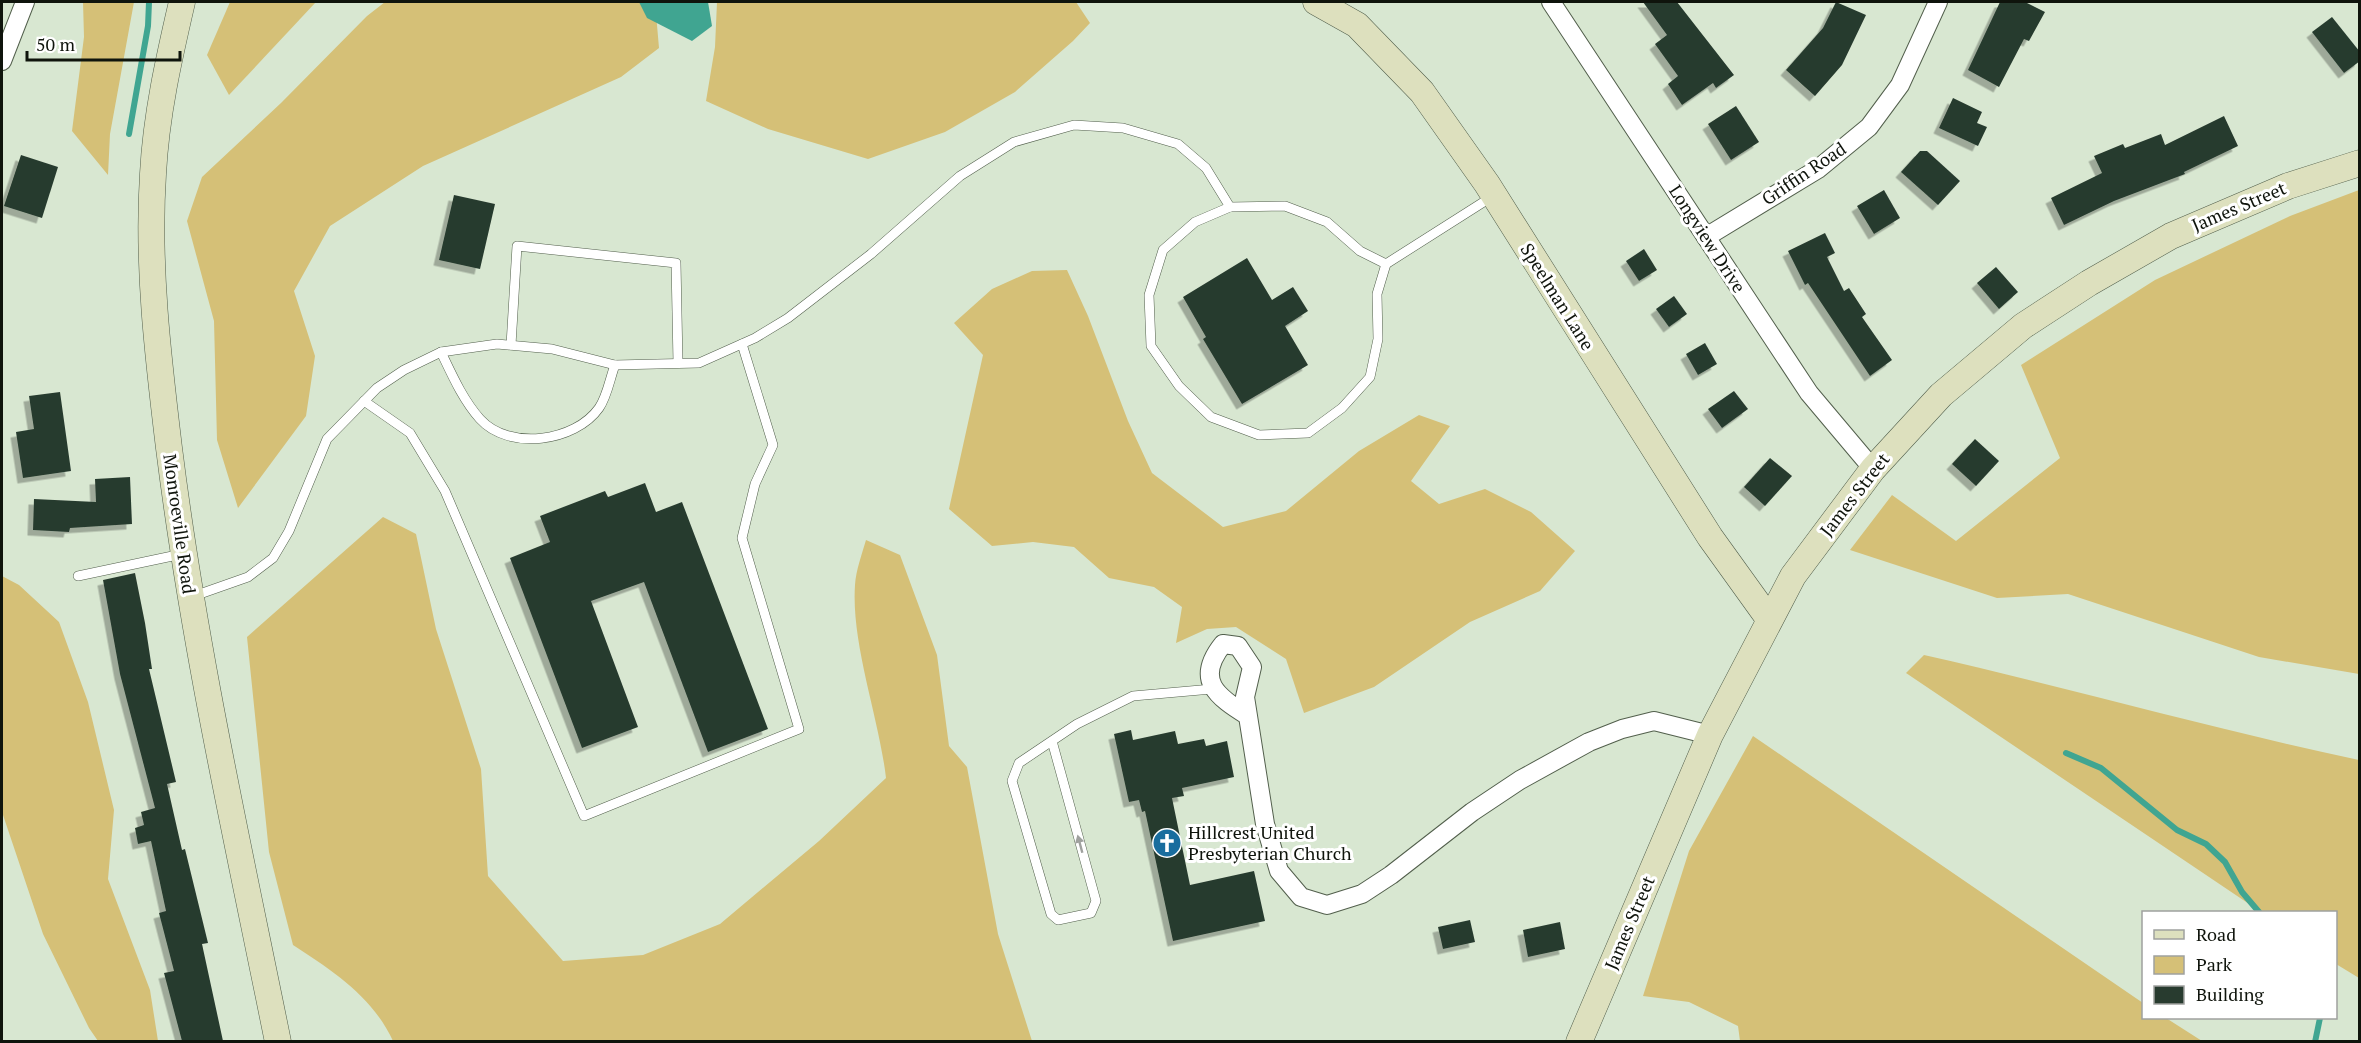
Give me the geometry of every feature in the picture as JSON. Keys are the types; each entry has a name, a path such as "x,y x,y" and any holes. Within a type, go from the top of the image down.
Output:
{"street":[{"path":"2,61 25,2"},
{"name":"Monroeville Road","path":"182,2 157,126 151,230 157,351 189,598 278,1041"},
{"name":"Speelman Lane","path":"1316,2 1357,25 1422,92 1493,196 1710,537 1769,619"},
{"name":"Longview Drive","path":"1551,2 1809,393 1873,469"},
{"name":"Griffin Road","path":"1706,237 1818,169 1869,127 1900,85 1938,2"},
{"name":"James Street","path":"1579,1041 1710,735 1769,619 1792,576 1873,469 1941,395 2023,326 2089,283 2170,236 2288,186 2360,163"},
{"path":"1248,716 1223,700 1212,689 1209,676 1216,652 1223,644 1238,646 1252,667 1245,696 1265,824 1279,871 1300,897 1327,905 1362,894 1482,805 1520,780 1589,742 1622,729 1654,721 1710,735"}],"lane":[{"path":"189,598 248,577 273,558 289,531 327,439 377,388 404,370 441,352 497,344 552,349 615,365 699,363 742,344 788,318 835,282 960,176 1014,142 1074,125 1123,128 1178,144 1206,168 1230,207"},
{"path":"1386,264 1360,251 1327,222 1285,206 1230,207 1195,222 1163,250 1149,295 1151,346 1179,386 1211,417 1259,435 1308,433 1342,408 1370,377 1378,339 1377,294 1386,264 1493,196"},
{"path":"511,345 517,246 676,263 678,363"},
{"path":"364,401 410,433 445,490 584,816 799,729 742,538 755,484 773,445 742,344"},
{"path":"441,352 460,391 482,421 506,435 527,440 555,436 579,426 599,408 615,365"},
{"path":"78,576 182,554"},
{"path":"1052,741 1096,901 1091,913 1058,920 1051,914 1012,781 1019,763 1077,724 1133,696 1212,689"}],"green space":[{"path":"83,2 134,2 110,134 108,175 72,131 84,37"},
{"path":"230,2 316,2 229,95 207,55"},
{"path":"385,2 655,2 659,48 621,77 423,166 330,226 294,291 315,356 306,416 238,508 217,440 214,321 187,221 202,177 281,103 367,16"},
{"path":"717,2 1076,2 1090,23 1015,92 945,132 868,159 768,129 706,101 715,47"},
{"path":"2359,190 2359,674 2259,657 2068,594 1997,598 1850,550 1892,495 1956,541 2060,458 2021,365 2155,280 2290,216"},
{"path":"1067,270 1088,316 1128,421 1152,473 1223,527 1286,511 1359,451 1419,415 1450,426 1411,481 1439,504 1485,489 1531,512 1575,551 1540,591 1470,622 1374,687 1304,713 1286,659 1236,627 1207,629 1176,643 1182,607 1154,587 1109,578 1074,547 1033,542 992,546 949,509 983,355 954,323 992,289 1032,271"},
{"path":"383,517 416,534 436,629 481,769 488,876 563,961 643,955 720,924 819,841 886,778 861,656 855,608 855,585 866,540 900,555 937,655 949,746 967,767 998,934 1032,1041 393,1041 363,998 337,975 293,945 269,852 247,637"},
{"path":"2,576 19,585 59,622 88,702 114,810 108,879 150,990 158,1041 98,1041 89,1028 43,934 2,812"},
{"path":"1924,655 2359,760 2359,978 2337,965 2337,911 2260,911 1906,673"},
{"path":"1753,736 2142,1002 2142,1019 2168,1019 2202,1041 1740,1041 1738,1026 1689,1002 1643,996 1689,851"}],"water":[{"path":"639,2 708,2 712,26 692,41 647,18"}],"building":[{"path":"1643,2 1677,2 1734,75 1716,88 1713,83 1682,105 1668,84 1678,76 1655,44 1667,35"},
{"path":"1836,2 1866,15 1842,65 1815,96 1786,70 1823,28"},
{"path":"2000,2 2025,2 2045,12 2029,41 2024,39 1999,87 1968,70"},
{"path":"2332,17 2360,52 2360,61 2344,73 2312,32"},
{"path":"1953,98 1982,112 1977,123 1987,127 1978,146 1939,128"},
{"path":"1736,106 1759,142 1731,160 1708,124"},
{"path":"2224,116 2238,146 2184,172 2185,174 2114,201 2064,225 2051,198 2102,173 2094,156 2123,144 2125,148 2161,134 2165,145"},
{"path":"1920,151 1927,151 1960,181 1938,205 1901,172"},
{"path":"21,155 58,167 42,218 4,206"},
{"path":"1884,190 1900,218 1874,234 1857,206"},
{"path":"454,195 495,204 480,269 439,260"},
{"path":"1825,233 1835,253 1827,257 1844,291 1849,288 1866,314 1862,317 1892,360 1870,376 1808,283 1805,285 1788,251"},
{"path":"1644,249 1657,270 1639,281 1626,261"},
{"path":"1247,258 1272,300 1293,287 1308,311 1285,326 1308,365 1242,404 1203,339 1206,337 1183,297"},
{"path":"1996,267 2018,292 1999,309 1977,283"},
{"path":"1674,296 1687,314 1669,327 1656,309"},
{"path":"1705,343 1717,364 1698,375 1686,354"},
{"path":"1734,391 1748,409 1722,428 1708,409"},
{"path":"60,392 71,471 23,478 16,432 34,429 29,396"},
{"path":"1975,439 1999,461 1976,486 1952,464"},
{"path":"1770,458 1792,476 1765,506 1744,487"},
{"path":"130,477 132,524 70,528 69,532 33,530 34,499 96,502 95,479"},
{"path":"645,483 656,512 682,502 768,729 708,752 644,582 591,601 638,727 582,748 510,558 550,542 540,516 605,491 608,497"},
{"path":"135,573 152,669 149,669 176,782 167,784 182,850 185,849 208,943 202,944 223,1041 182,1041 164,973 174,971 159,913 166,911 151,841 138,844 135,828 144,825 141,812 155,808 120,674 103,580"},
{"name":"Hillcrest United Presbyterian Church","path":"1131,730 1133,740 1175,731 1178,744 1204,739 1206,746 1227,741 1234,777 1182,788 1184,796 1172,798 1190,885 1254,871 1265,921 1173,941 1145,811 1142,812 1139,800 1129,802 1114,734"},
{"path":"1470,920 1475,942 1443,949 1438,927"},
{"path":"1560,922 1565,949 1528,957 1523,930"}],"waterway":[{"path":"129,134 148,26 149,2"},
{"path":"2066,753 2101,768 2177,830 2206,844 2225,862 2242,892 2258,911"},
{"path":"2315,1042 2320,1019"}],"place":[{"name":"Hillcrest United Presbyterian Church","path":"1167,843"}]}
